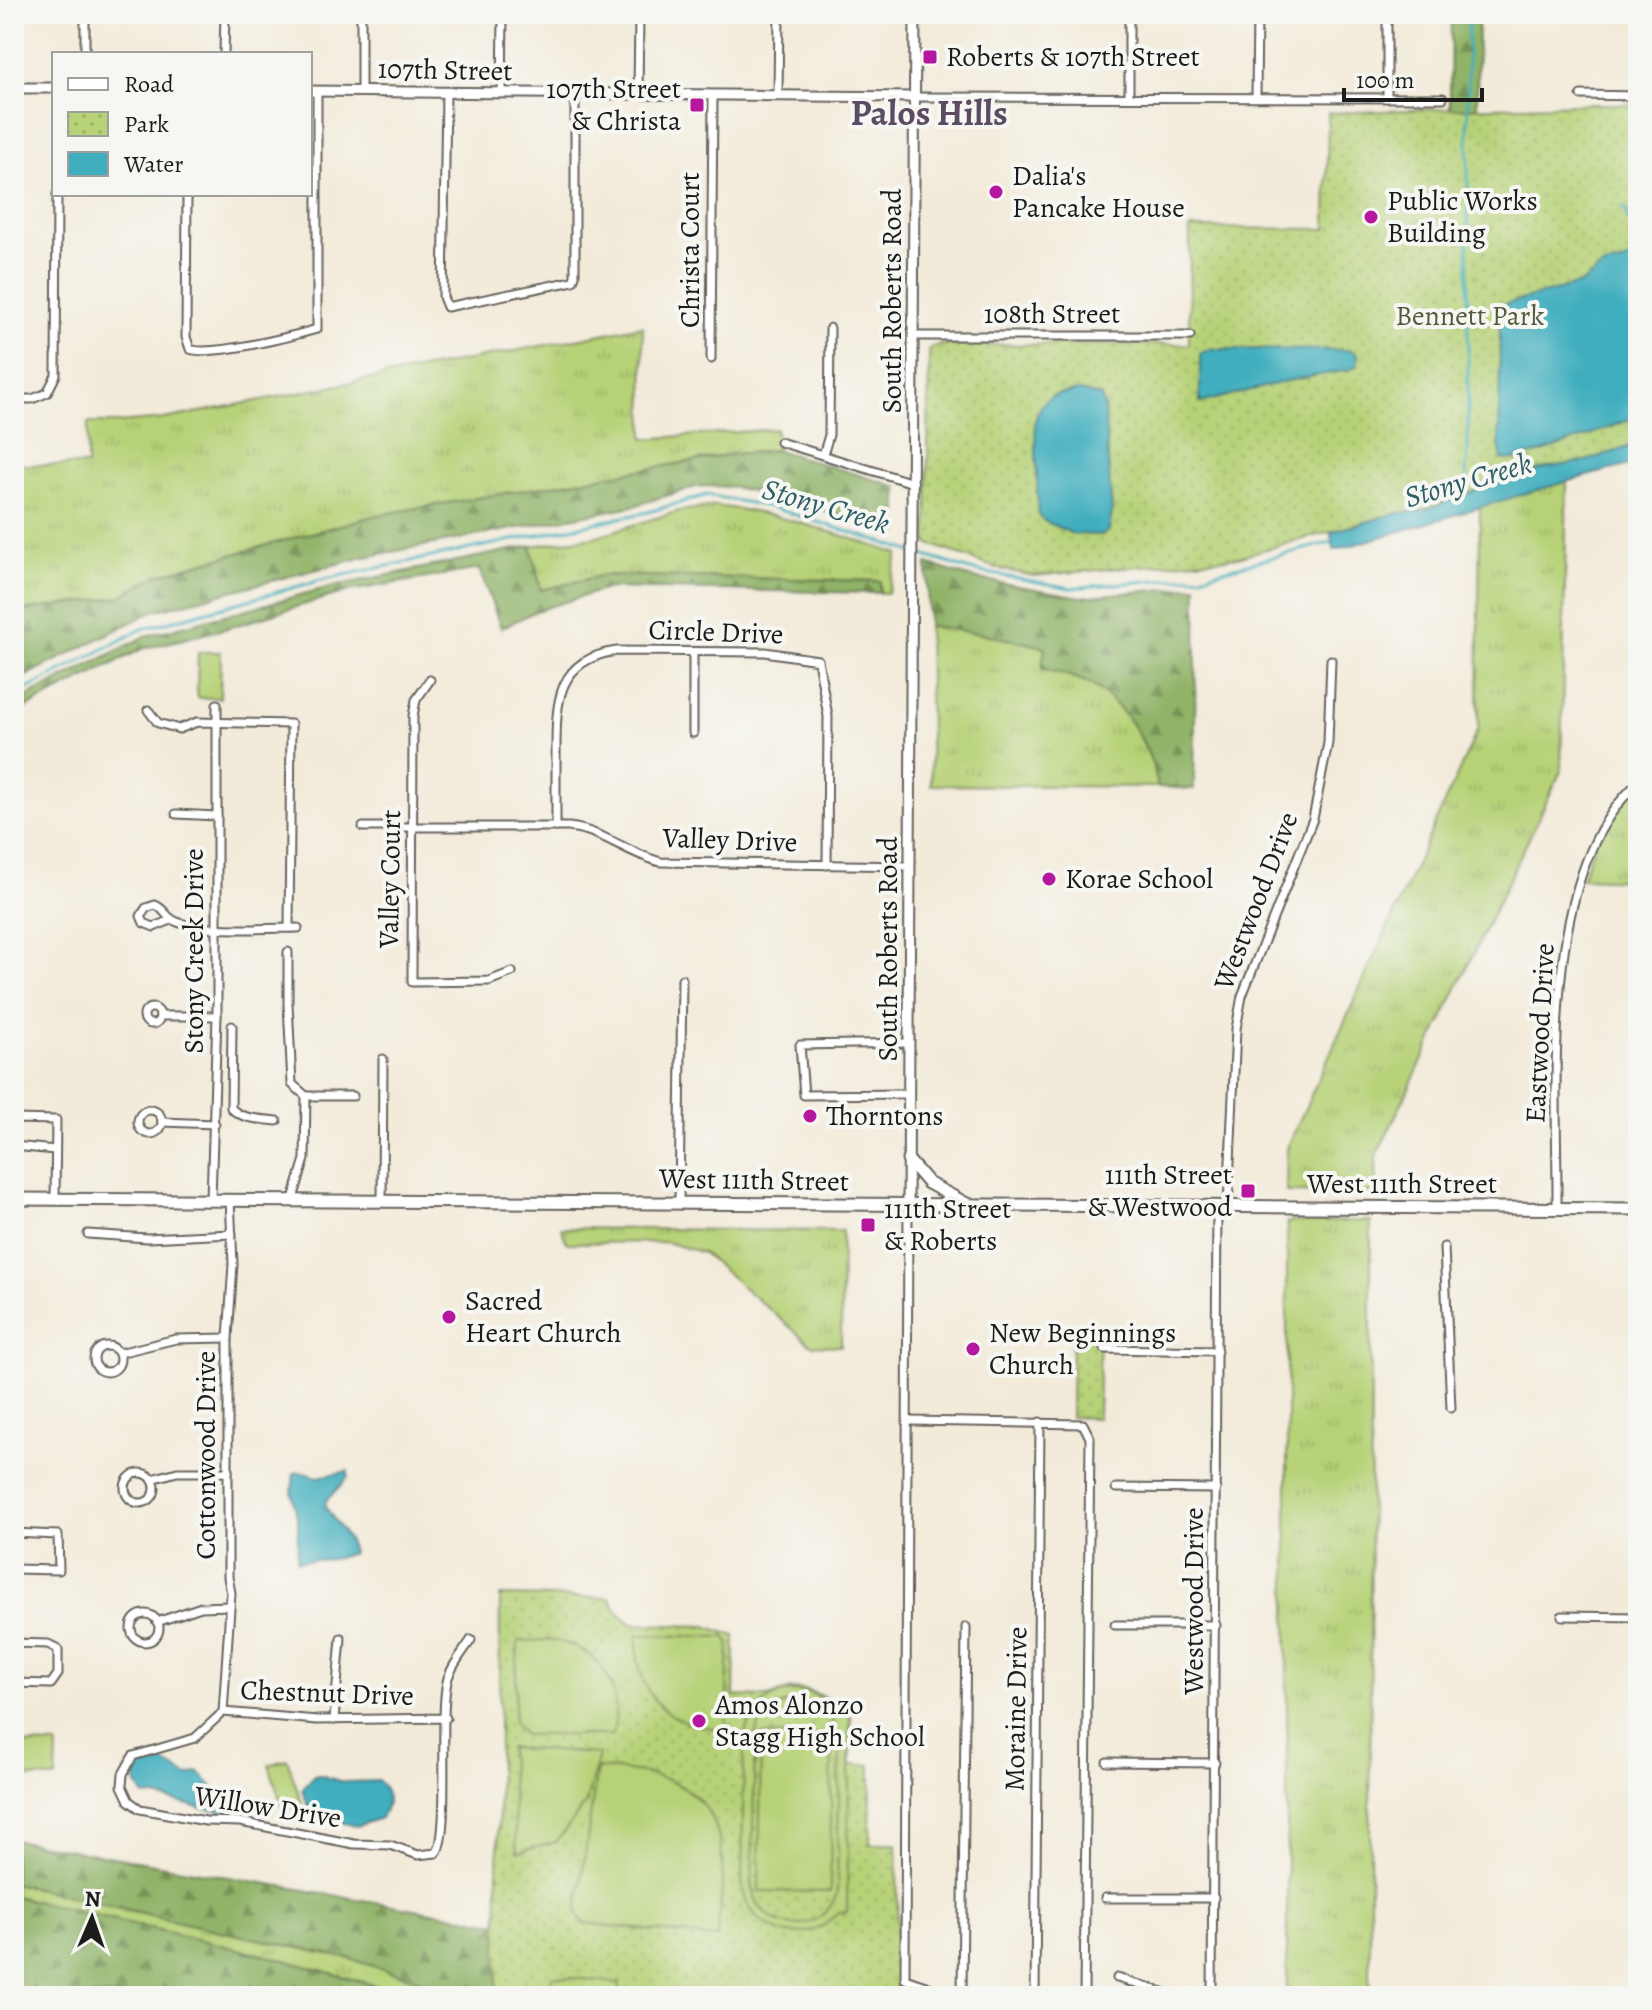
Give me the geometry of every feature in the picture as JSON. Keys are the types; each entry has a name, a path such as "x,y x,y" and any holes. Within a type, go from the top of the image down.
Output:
{"main road":[{"path":"908,1160 933,1187 971,1206"},
{"name":"West 111th Street","path":"14,1199 1638,1209"}],"street":[{"path":"85,14 85,52"},
{"path":"224,52 225,14"},
{"path":"361,14 361,91"},
{"path":"502,93 503,14"},
{"path":"638,94 639,14"},
{"path":"778,95 779,14"},
{"name":"South Roberts Road","path":"915,14 905,1979 955,1996"},
{"path":"1129,14 1129,96"},
{"path":"1256,97 1257,14"},
{"path":"1387,14 1387,98"},
{"path":"14,88 52,88"},
{"path":"187,196 186,344 190,349 198,352 243,345 317,329 314,91"},
{"name":"107th Street","path":"314,91 1443,98"},
{"path":"446,92 443,297 447,307 573,281 575,93"},
{"name":"Christa Court","path":"711,359 713,95"},
{"path":"1581,95 1638,96"},
{"path":"14,399 32,399 47,393 56,375 57,196"},
{"path":"823,455 829,435 830,328"},
{"name":"108th Street","path":"913,336 1190,336"},
{"path":"780,442 913,483"},
{"name":"Circle Drive","path":"556,827 557,704 571,673 586,660 608,652 765,652 818,660 828,716 827,865"},
{"path":"693,652 693,733"},
{"name":"Westwood Drive","path":"1212,1996 1217,1351 1223,1207 1236,1029 1240,1007 1313,819 1328,743 1331,660"},
{"name":"Valley Court","path":"430,680 416,700 413,716 412,982 489,981 512,972"},
{"name":"Stony Creek Drive","path":"211,1199 217,1016 217,704"},
{"path":"148,710 158,723 168,728 179,729 197,722 291,724 294,928 216,928 171,920"},
{"name":"Eastwood Drive","path":"1557,1209 1559,992 1564,945 1577,890 1601,828 1617,804 1638,783"},
{"path":"176,814 217,816"},
{"name":"Valley Drive","path":"363,827 556,827 596,832 638,856 661,862 910,866"},
{"path":"288,952 292,1084 306,1096 353,1096"},
{"path":"679,1203 682,979"},
{"path":"160,1016 217,1016"},
{"path":"232,1026 233,1111 244,1116 277,1121"},
{"path":"908,1094 804,1095 800,1045 909,1043"},
{"path":"382,1200 383,1059"},
{"path":"216,1068 231,1069"},
{"path":"293,1199 305,1159 306,1096"},
{"path":"14,1119 56,1120 55,1199"},
{"path":"162,1122 215,1124"},
{"path":"14,1146 55,1150"},
{"name":"Cottonwood Drive","path":"223,1712 230,1606 230,1199"},
{"path":"88,1234 147,1238 232,1234"},
{"path":"1444,1247 1451,1408"},
{"path":"119,1353 176,1339 228,1338"},
{"path":"1105,1349 1217,1351"},
{"path":"909,1421 1083,1424 1090,1438 1084,1996"},
{"name":"Moraine Drive","path":"1035,1996 1040,1422"},
{"path":"152,1479 177,1472 228,1472"},
{"path":"144,1473 152,1479 155,1493 149,1501 139,1503 130,1499 125,1485 130,1477 144,1473"},
{"path":"1116,1488 1216,1489"},
{"path":"14,1533 58,1535 59,1570 14,1569"},
{"path":"157,1622 201,1607 230,1606"},
{"path":"1562,1616 1638,1617"},
{"path":"1115,1625 1216,1625"},
{"path":"962,1996 966,1627"},
{"path":"334,1720 341,1638"},
{"path":"446,1718 448,1675 471,1640"},
{"path":"14,1643 48,1644 58,1649 58,1674 51,1684 14,1683"},
{"name":"Chestnut Drive","path":"127,1763 133,1756 145,1751 195,1738 223,1712 334,1720 446,1718"},
{"name":"Willow Drive","path":"127,1763 122,1786 129,1801 140,1809 206,1821 240,1822 354,1844 390,1845 418,1855 429,1855 440,1849 446,1718"},
{"path":"1107,1762 1215,1763"},
{"path":"1105,1898 1214,1898"},
{"path":"1117,1978 1176,1996"}],"green space":[{"path":"1451,14 1478,14 1475,326 1447,325"},
{"name":"Bennett Park","path":"1638,104 1638,444 1585,461 1501,481 1425,510 1394,514 1238,557 1033,576 996,568 927,543 929,349 937,345 1189,344 1190,228 1326,229 1328,113"},
{"path":"643,326 644,439 776,429 777,450 735,454 377,515 158,575 119,597 14,612 14,465 87,465 88,423 164,419"},
{"path":"777,450 898,487 898,533 778,497 733,487 699,486 633,506 365,557 153,611 14,682 14,612 119,597 158,575 377,515 735,454"},
{"path":"1567,480 1561,771 1376,1157 1377,1193 1286,1192 1287,1148 1478,729 1480,506"},
{"path":"715,506 785,519 898,554 888,593 880,593 880,581 604,575 541,590 531,546 594,537 679,511"},
{"path":"531,546 541,590 604,575 880,581 880,593 609,588 536,611 501,628 479,569 349,591 224,629 142,649 14,714 14,703 146,636 334,586"},
{"path":"927,564 972,578 1081,597 1197,586 1194,789 1158,787 1143,742 1125,715 1090,684 1042,668 1045,647 928,626"},
{"path":"928,626 1045,647 1042,669 1090,684 1125,715 1143,742 1158,787 931,785"},
{"path":"198,652 221,652 220,698 197,698"},
{"path":"1638,783 1638,880 1581,878 1601,828"},
{"path":"1371,1221 1370,1996 1287,1996 1287,1222"},
{"path":"561,1228 842,1231 841,1346 811,1345 703,1253 666,1242 567,1243"},
{"path":"1072,1332 1100,1332 1098,1418 1071,1417"},
{"path":"500,1596 610,1598 618,1612 632,1624 706,1626 735,1636 734,1696 768,1697 791,1689 806,1690 827,1698 841,1713 851,1713 851,1765 871,1765 870,1844 897,1844 898,1996 497,1996"},
{"path":"637,1635 725,1637 729,1642 726,1729 686,1722 658,1704 648,1691 642,1675"},
{"path":"552,1640 584,1652 605,1672 615,1701 613,1735 524,1735 514,1723 518,1641"},
{"path":"787,1692 817,1695 832,1704 840,1714 850,1714 847,1912 838,1912 825,1924 795,1934 766,1925 755,1915 746,1901 742,1884 746,1731 761,1706","holes":["791,1702 818,1707 830,1718 840,1744 837,1894 828,1909 816,1919 802,1924 788,1924 774,1919 763,1910 755,1897 752,1880 755,1735 760,1723 773,1709"]},
{"path":"761,1735 832,1736 830,1892 759,1891"},
{"path":"14,1744 57,1745 56,1778 14,1777"},
{"path":"509,1748 599,1754 586,1803 556,1842 517,1852"},
{"path":"287,1759 302,1804 284,1811 269,1765"},
{"path":"597,1768 643,1773 670,1781 692,1793 706,1809 716,1827 721,1848 722,1893 717,1938 584,1923 577,1913"},
{"path":"14,1840 716,1961 500,1995 449,1989 347,1958 14,1883"},
{"path":"14,1883 347,1958 449,1989 500,1996 413,1996 284,1960 14,1896"},
{"path":"14,1896 284,1960 413,1996 14,1996"},
{"path":"552,1976 620,1983 619,1996 550,1996"}],"water":[{"path":"1638,253 1638,411 1629,420 1564,445 1526,457 1502,459 1499,445 1500,315 1505,304 1580,284 1604,266 1622,263"},
{"path":"1209,349 1350,350 1358,354 1358,365 1348,370 1292,380 1200,403 1200,354"},
{"path":"1081,391 1101,397 1104,406 1112,512 1109,530 1102,535 1073,534 1044,521 1038,513 1035,421 1038,412 1051,397"},
{"path":"1638,444 1638,463 1334,550 1331,532 1394,514 1425,510 1501,481 1585,461"},
{"path":"348,1471 348,1477 325,1506 349,1541 352,1553 334,1559 297,1561 298,1523 292,1492 294,1473 318,1477"},
{"path":"162,1761 188,1776 199,1772 224,1799 241,1805 240,1811 215,1811 144,1796 137,1785 135,1772 139,1767"},
{"path":"314,1776 343,1782 378,1781 385,1789 387,1799 381,1818 357,1826 326,1819 309,1809 302,1789"}],"waterway":[{"path":"1464,495 1468,449 1468,14"},
{"path":"1622,207 1627,211 1638,241"},
{"name":"Stony Creek","path":"14,696 142,629 325,579 648,512 707,495 770,507 970,570 1071,588 1201,576 1336,541"}],"place":[{"name":"Roberts & 107th Street","path":"930,57"},
{"name":"107th Street & Christa","path":"697,105"},
{"name":"Dalia's Pancake House","path":"996,192"},
{"name":"Public Works Building","path":"1371,217"},
{"name":"Korae School","path":"1049,879"},
{"name":"Thorntons","path":"810,1116"},
{"name":"111th Street & Westwood","path":"1248,1191"},
{"name":"111th Street & Roberts","path":"868,1225"},
{"name":"Sacred Heart Church","path":"449,1317"},
{"name":"New Beginnings Church","path":"973,1349"},
{"name":"Amos Alonzo Stagg High School","path":"699,1721"}],"district":[{"name":"Palos Hills","path":"929,112"}]}
